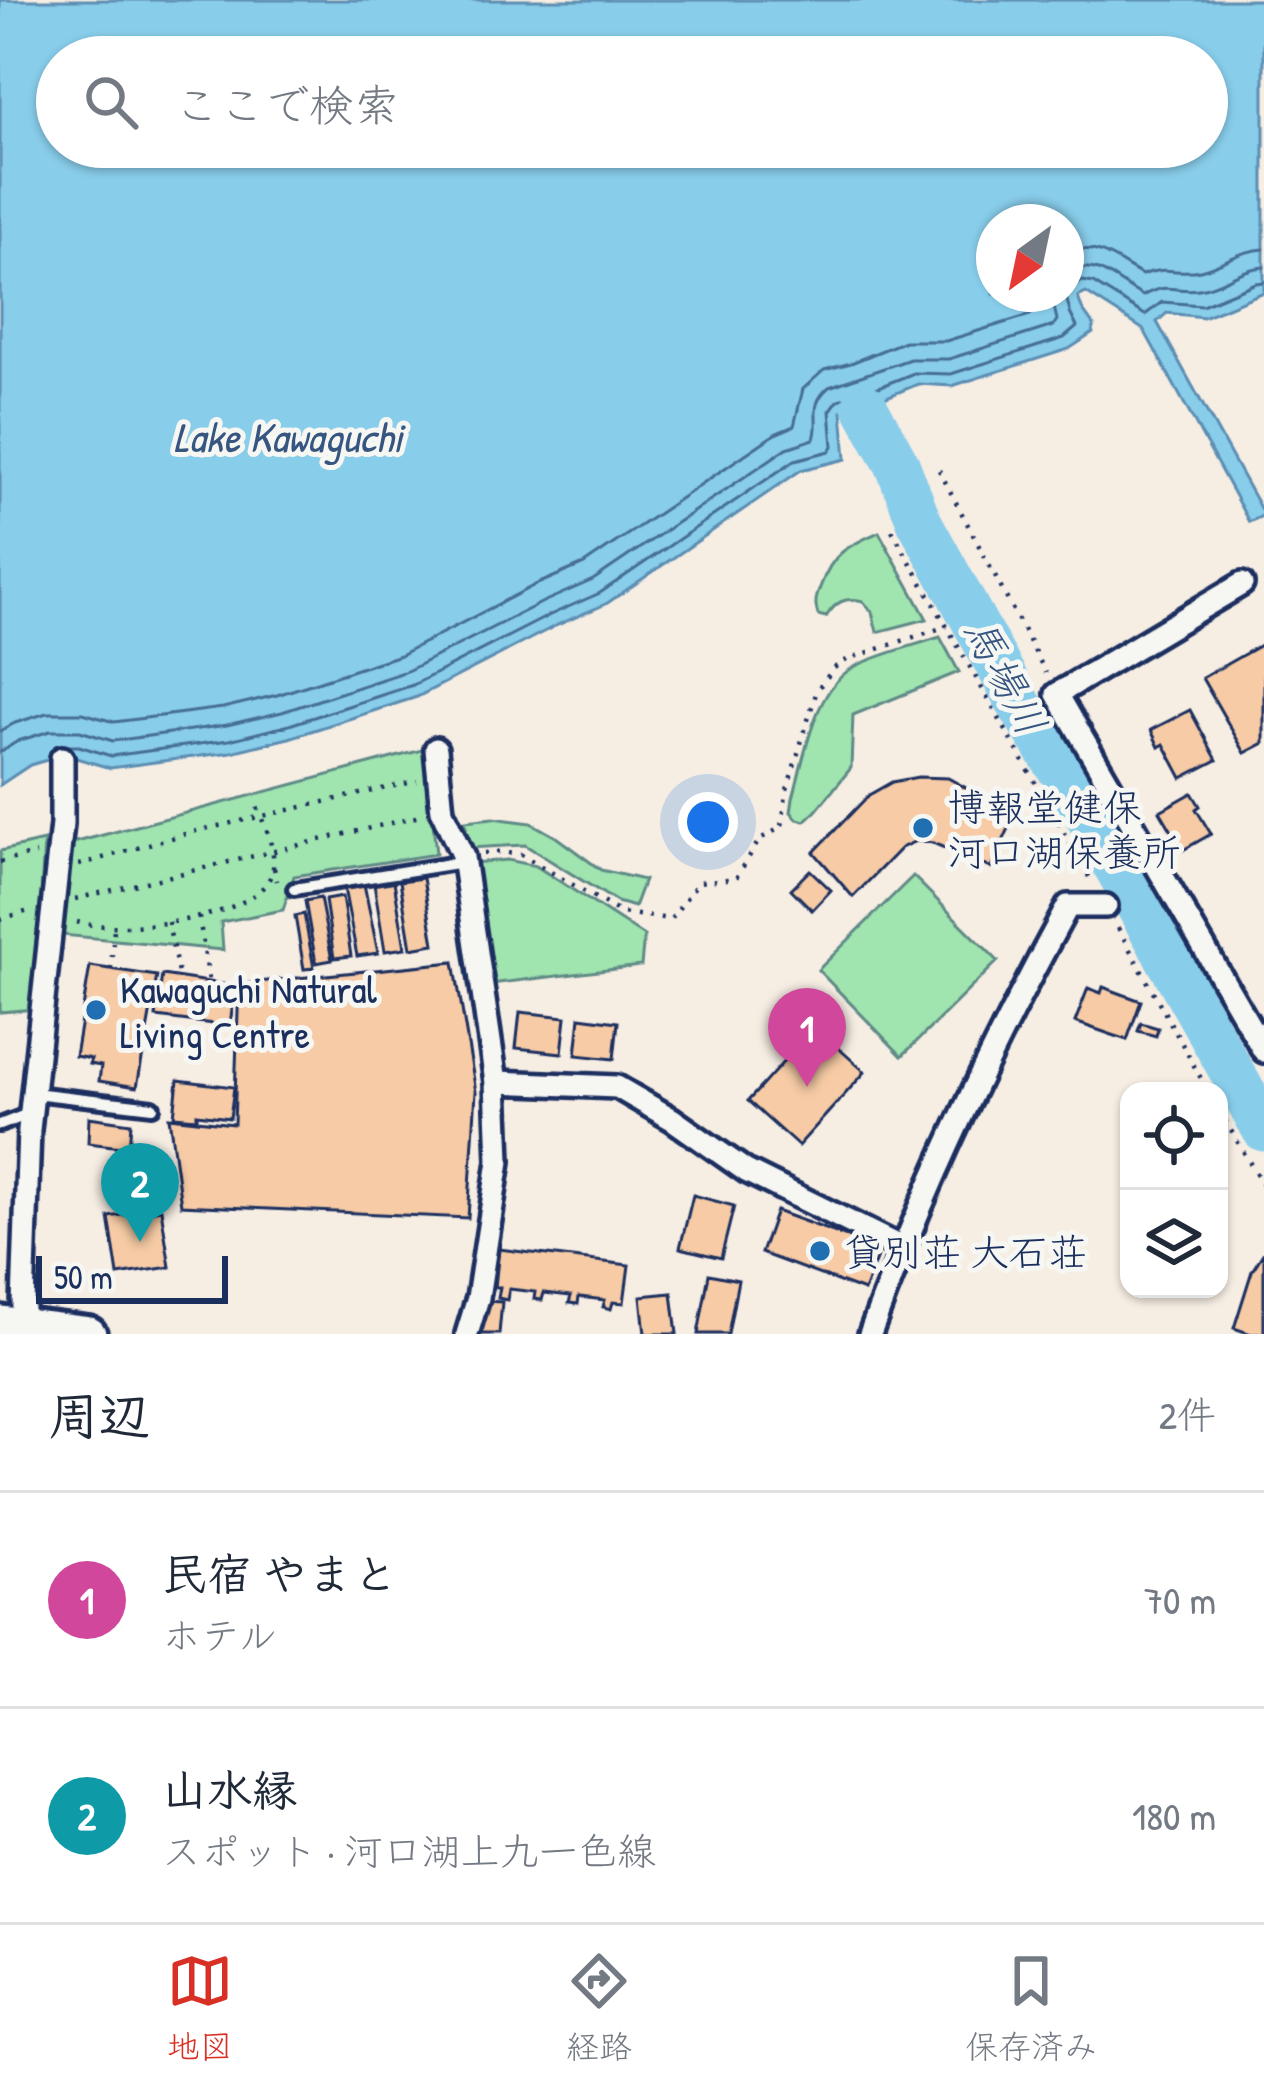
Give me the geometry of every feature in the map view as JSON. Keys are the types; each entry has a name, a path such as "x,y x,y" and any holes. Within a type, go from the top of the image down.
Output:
{"main road":[{"path":"15,1328 89,1334"}],"street":[{"path":"1242,584 1057,694 1264,1051"},
{"path":"436,749 442,811 463,860 496,1082 499,1161 478,1298 467,1334"},
{"path":"15,1328 64,789 62,758"},
{"path":"870,1334 902,1248 1068,906 1106,906"},
{"path":"496,1082 617,1087 746,1171 902,1248"}],"lane":[{"path":"294,889 463,860"},
{"path":"0,1125 32,1103 153,1108"}],"path":[{"path":"939,470 1057,694"},
{"path":"892,530 1203,1082"},
{"path":"463,860 499,852 522,855 621,914 670,919 698,882 736,878 760,839 782,827 786,793 810,712 834,668 946,626"},
{"path":"56,872 192,832 438,776"},
{"path":"52,909 86,924 114,928 199,916 258,895 274,868 255,802"},
{"path":"52,909 272,850 442,811"},
{"path":"0,862 59,849"},
{"path":"199,916 209,982"},
{"path":"168,922 179,979"},
{"path":"111,969 114,928"},
{"path":"1228,1125 1264,1187"}],"green space":[{"path":"879,532 927,619 877,632 872,612 863,601 851,600 837,604 826,617 818,615 817,597 836,557"},
{"path":"940,637 959,672 853,715 851,768 816,811 805,821 797,819 791,812 802,762 813,723 831,688 858,665"},
{"path":"426,749 436,854 294,876 283,910 221,922 223,950 61,935 73,843"},
{"path":"493,818 531,823 601,870 644,880 634,907 617,902 525,845 469,848 465,821"},
{"path":"44,841 35,1009 0,1012 0,851"},
{"path":"507,860 536,866 644,936 641,966 490,984 471,863"},
{"path":"913,876 998,961 902,1056 818,970"}],"water":[{"name":"Lake Kawaguchi","path":"0,0 1264,0 1264,292 1203,317 1167,313 1157,322 1264,515 1249,522 1144,330 1084,294 1084,204 976,204 976,312 1084,312 1094,326 1093,333 1069,349 952,386 918,384 842,411 846,459 801,470 606,604 417,697 231,752 110,768 76,758 30,765 0,785"}],"building":[{"path":"1264,643 1264,743 1245,753 1202,678"},
{"path":"1190,710 1217,760 1182,778 1151,730"},
{"name":"博報堂健保 河口湖保養所","path":"948,778 1015,815 991,868 933,843 916,841 901,848 853,897 814,852 869,795 892,782"},
{"path":"1192,793 1211,834 1183,850 1160,811"},
{"path":"810,870 831,890 812,910 791,889"},
{"path":"423,878 434,944 411,948 400,881"},
{"path":"394,881 405,948 385,951 374,884"},
{"path":"364,884 378,953 357,956 344,888"},
{"path":"342,897 351,956 334,958 325,900"},
{"path":"320,898 332,960 316,963 305,901"},
{"path":"304,914 314,968 304,969 295,916"},
{"path":"454,962 476,1092 468,1218 181,1205 169,1117 234,1124 239,984"},
{"path":"90,966 157,976 137,1087 99,1081 101,1066 75,1056"},
{"path":"162,975 235,986 230,1026 156,1017"},
{"path":"1103,987 1141,1001 1127,1040 1075,1022 1088,988 1101,993"},
{"path":"520,1012 566,1017 562,1053 516,1048"},
{"path":"580,1017 618,1022 614,1059 576,1055"},
{"path":"1141,1023 1158,1028 1156,1036 1138,1031"},
{"path":"815,1027 865,1072 798,1146 748,1101"},
{"path":"178,1080 234,1087 230,1118 174,1116"},
{"path":"89,1117 131,1123 129,1148 88,1143"},
{"path":"693,1195 734,1206 721,1258 680,1248"},
{"path":"161,1209 170,1267 118,1275 109,1217"},
{"name":"貸別荘 大石荘","path":"776,1211 880,1249 864,1291 761,1253"},
{"path":"499,1249 629,1265 624,1303 613,1302 611,1309 603,1307 605,1300 579,1297 578,1304 569,1303 571,1296 544,1293 542,1300 534,1299 535,1292 509,1289 507,1300 498,1298"},
{"path":"1264,1252 1264,1334 1251,1334 1234,1328 1252,1271"},
{"path":"709,1274 738,1280 728,1334 698,1334"},
{"path":"672,1293 677,1334 645,1334 641,1296"},
{"path":"484,1301 502,1302 499,1334 481,1334"}],"waterway":[{"name":"馬場川","path":"865,406 897,464 919,521 1018,702 1264,1129"}],"place":[{"name":"博報堂健保 河口湖保養所","path":"923,828"},
{"name":"Kawaguchi Natural Living Centre","path":"96,1010"},
{"name":"民宿 やまと","path":"807,1087"},
{"name":"山水縁","path":"140,1242"},
{"name":"貸別荘 大石荘","path":"820,1251"}]}
